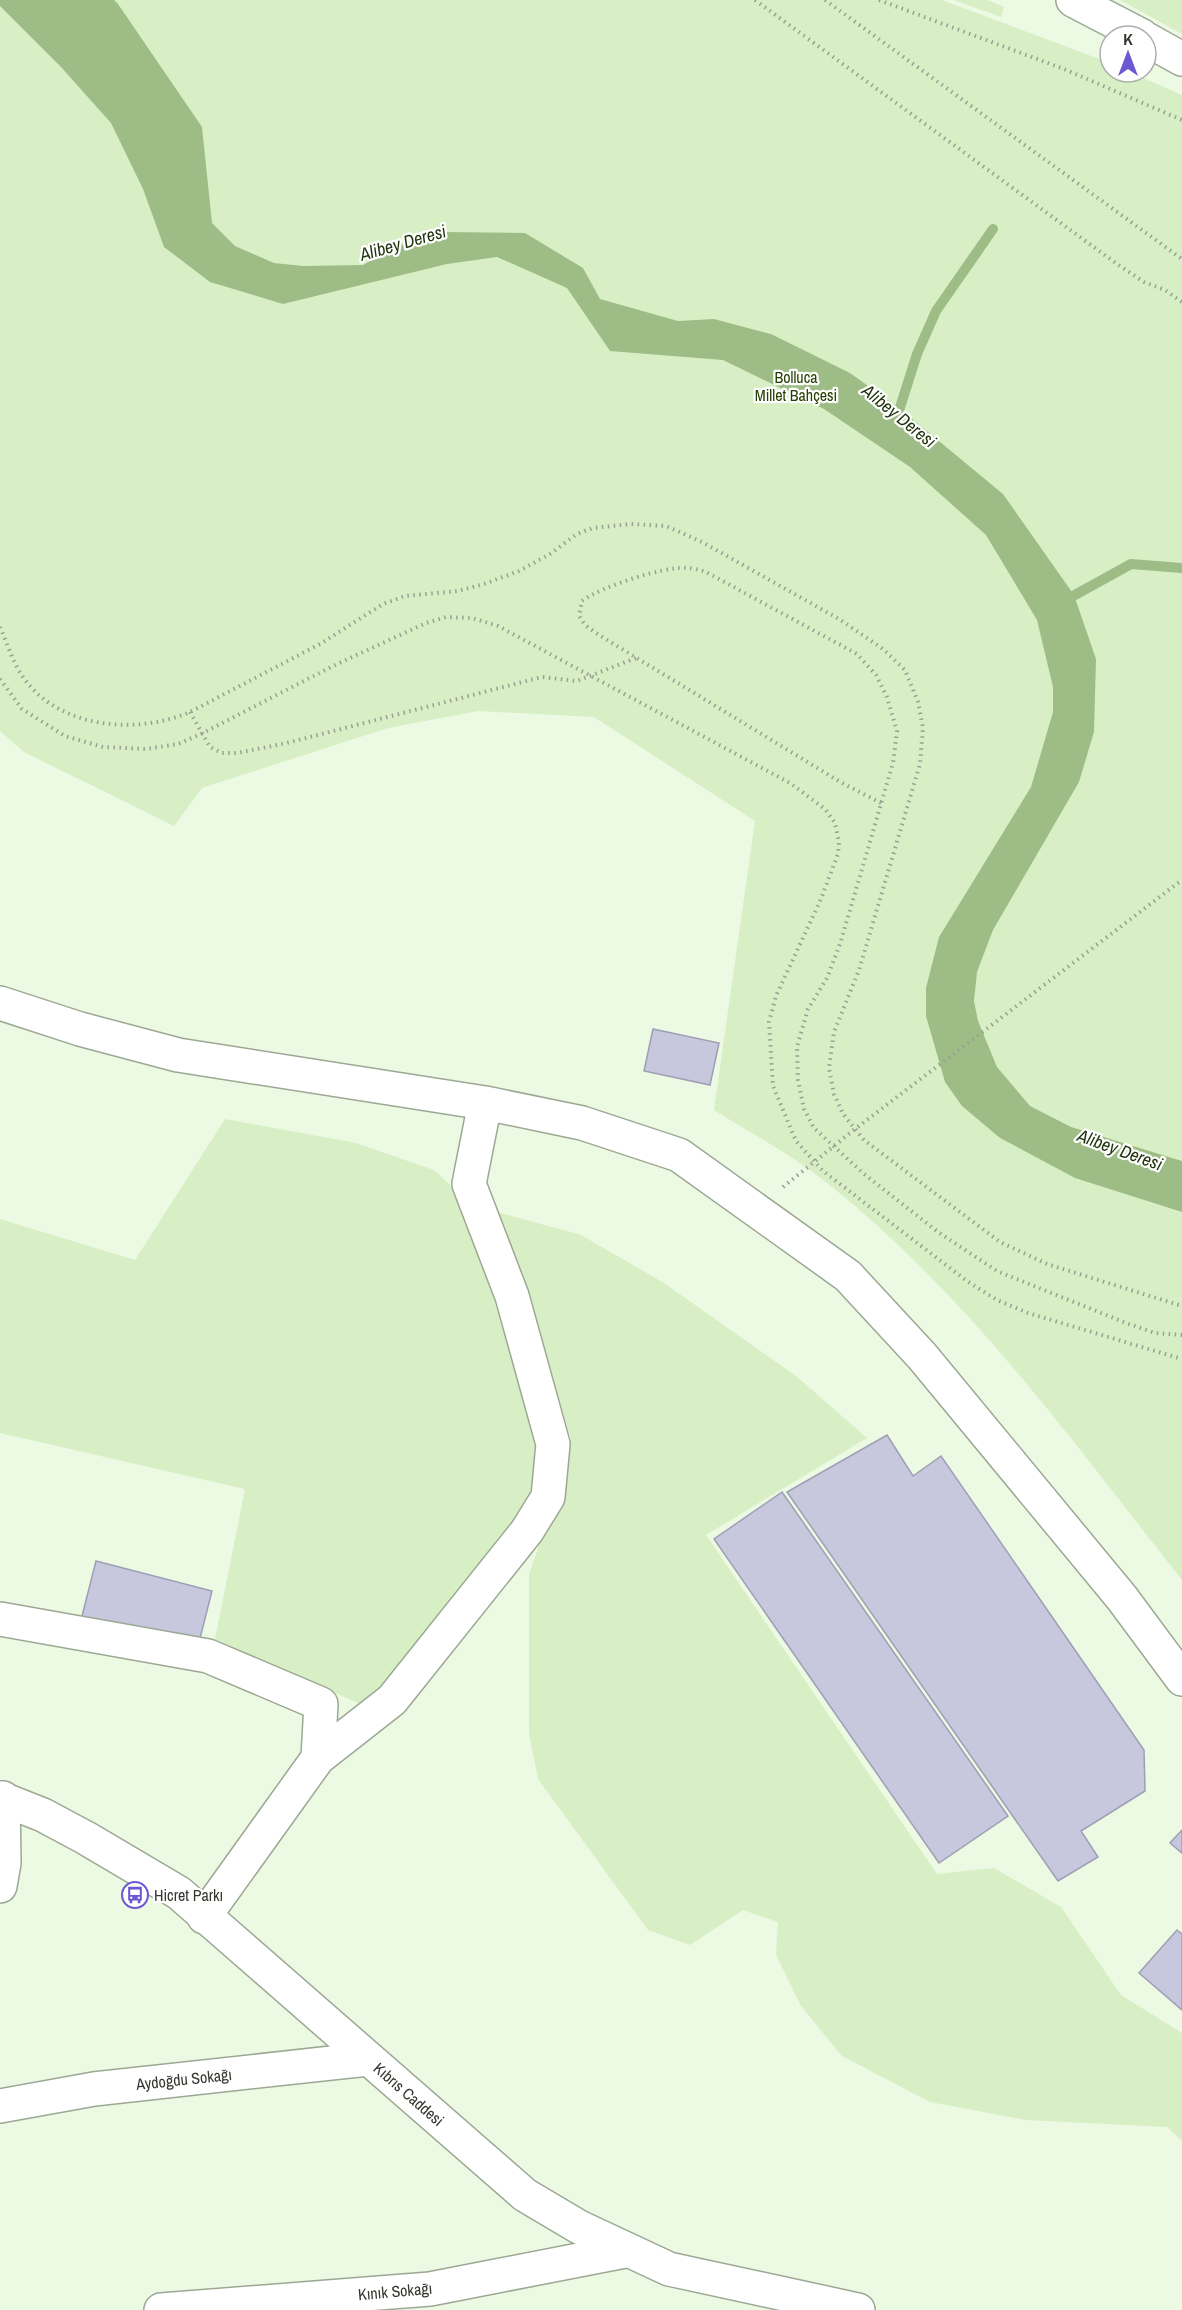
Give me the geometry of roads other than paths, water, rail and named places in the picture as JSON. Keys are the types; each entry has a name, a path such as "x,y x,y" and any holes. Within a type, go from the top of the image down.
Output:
{"street":[{"path":"1073,0 1119,24"},
{"path":"1158,46 1182,59"},
{"path":"0,1003 80,1029 178,1054 485,1103 582,1123 679,1155 848,1276 922,1356 1122,1598 1182,1679"},
{"path":"204,1917 318,1758 392,1700 527,1531 548,1497 553,1444 512,1296 469,1184 485,1103"},
{"path":"0,1619 208,1656 321,1704 318,1758"},
{"path":"0,1886 4,1863 2,1798"},
{"name":"Kıbrıs Caddesi","path":"2,1798 86,1838 179,1893 525,2195 579,2227 626,2251 669,2269 742,2287 858,2310"},
{"name":"Aydoğdu Sokağı","path":"0,2106 94,2089 368,2059"},
{"name":"Kınık Sokağı","path":"161,2310 432,2299 626,2251"}],"water":[{"name":"Alibey Deresi","path":"0,0 114,0 118,4 202,127 212,223 235,246 274,263 303,266 363,265 393,247 444,232 525,233 583,268 600,299 678,321 714,319 771,334 850,373 899,408 1003,494 1074,595 1096,659 1094,732 1079,782 993,930 977,972 974,1001 978,1021 997,1067 1030,1106 1071,1127 1182,1161 1182,1212 1075,1178 1000,1138 962,1106 945,1082 926,1016 926,988 939,937 1031,787 1053,712 1053,687 1037,620 986,535 910,467 824,409 723,360 610,351 567,288 497,257 447,264 283,304 210,282 164,247 143,189 111,123 61,67 0,6"}],"waterway":[{"name":"Alibey Deresi","path":"896,420 917,354 936,311 993,229"},
{"path":"1064,601 1131,564 1182,568"}],"place":[{"name":"Hicret Parkı","path":"135,1895"}],"park label":[{"name":"Bolluca Millet Bahçesi","path":"796,386"}]}
